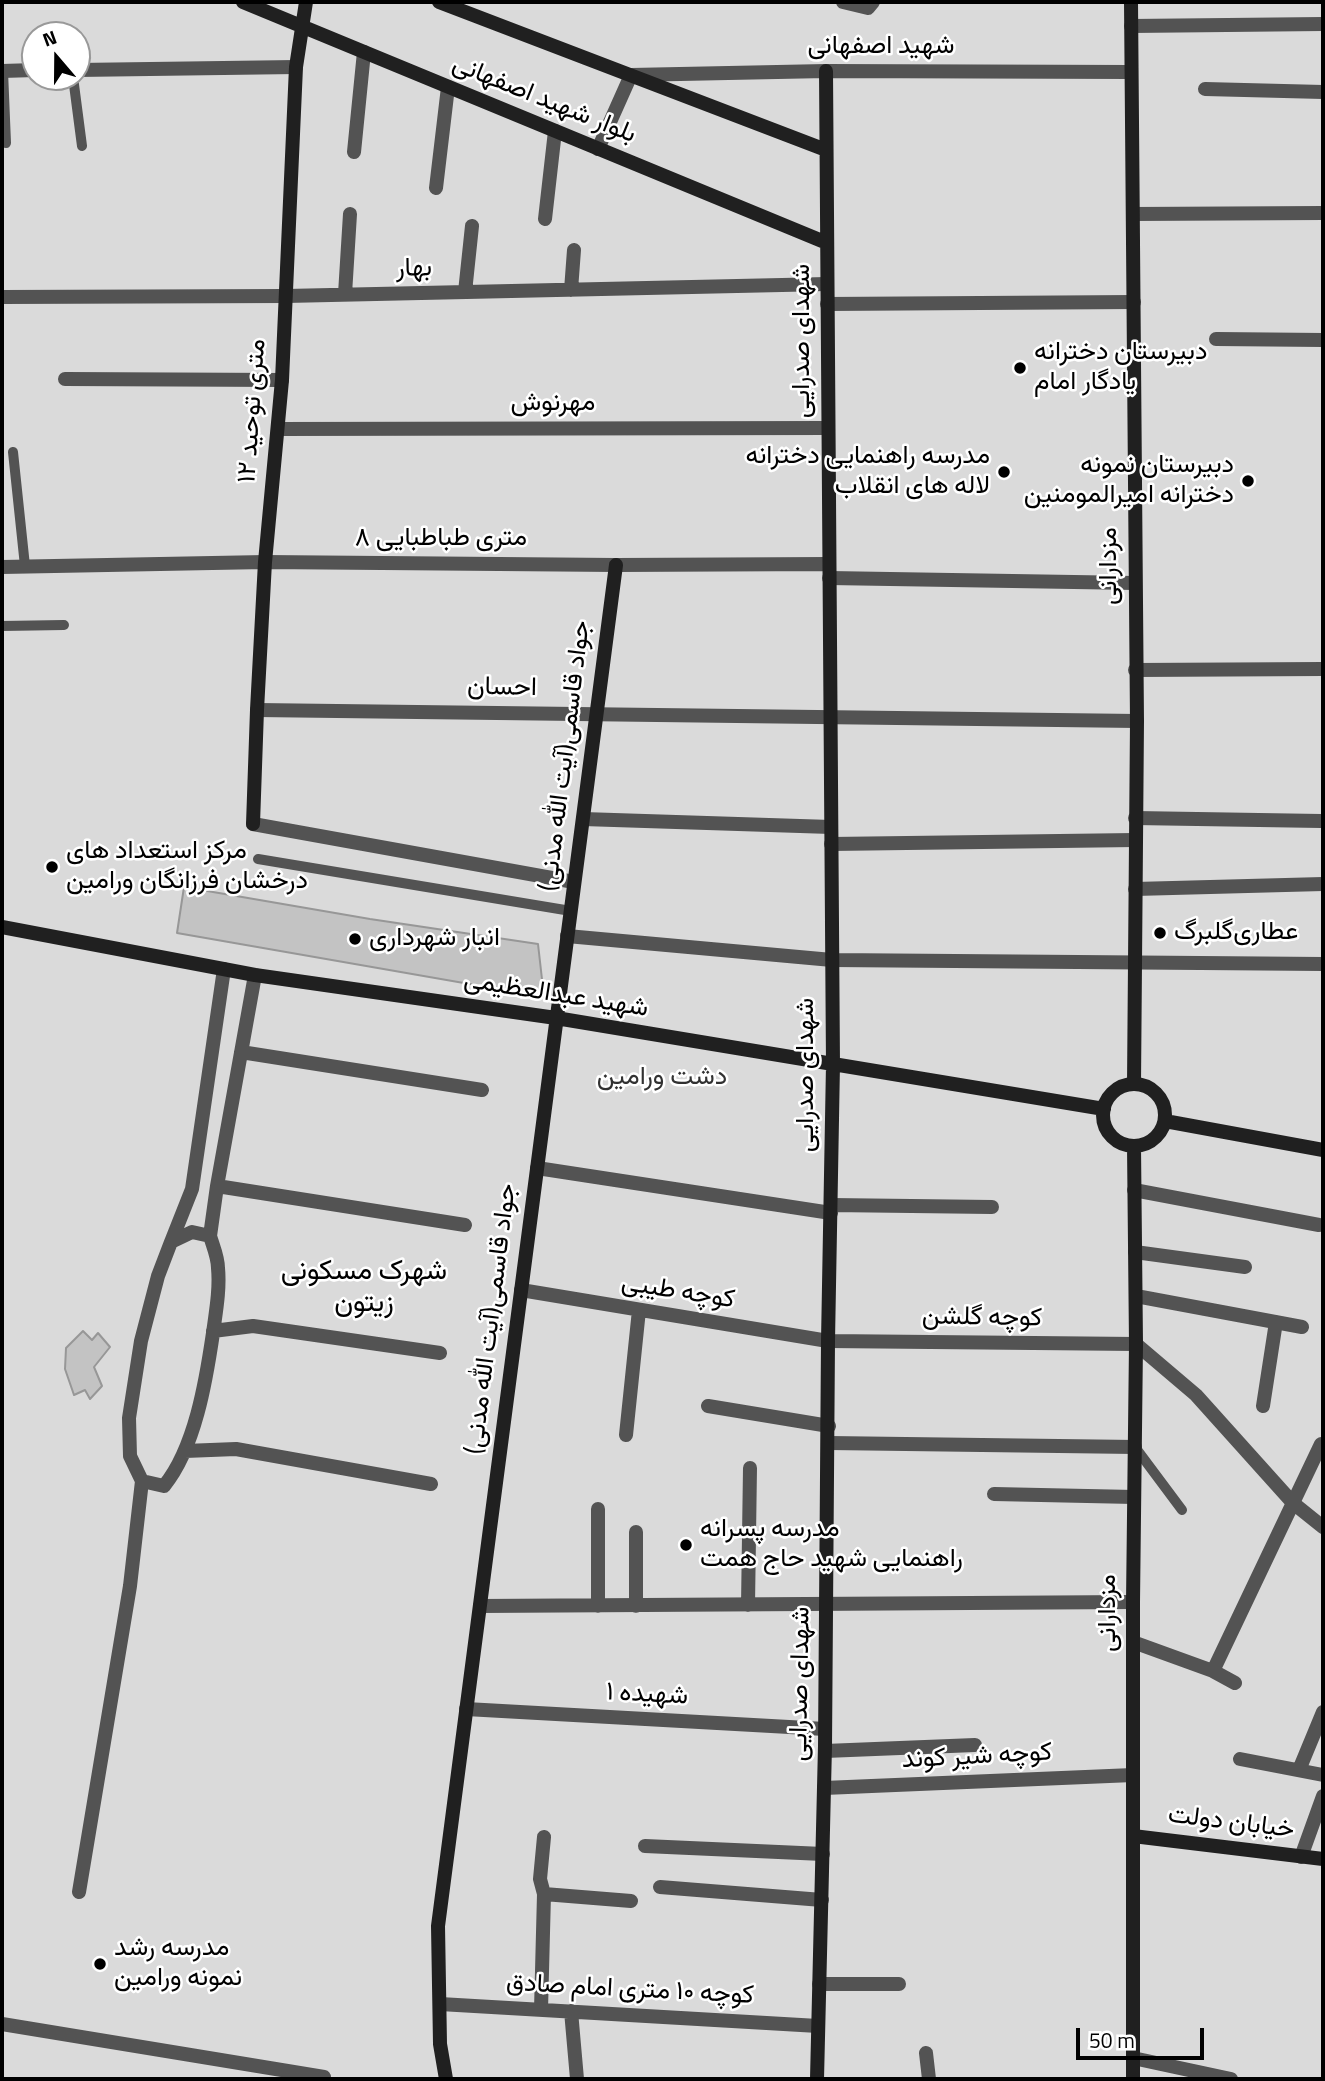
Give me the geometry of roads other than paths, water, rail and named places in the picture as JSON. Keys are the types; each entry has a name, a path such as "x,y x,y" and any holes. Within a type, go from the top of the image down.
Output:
{"street":[{"name":"بلوار شهید اصفهانی","path":"243,2 827,243"},
{"name":"۱۲ متری توحید","path":"306,2 296,67 282,380 265,562 253,824 574,882"},
{"name":"بلوار شهید اصفهانی","path":"439,2 826,150"},
{"path":"843,2 868,8 873,2"},
{"name":"مزدارانی","path":"1131,2 1137,721 1134,1084"},
{"path":"1131,26 1323,24"},
{"path":"354,152 364,52"},
{"path":"91,70 296,67"},
{"path":"2,71 21,71"},
{"name":"شهید اصفهانی","path":"631,75 826,71 1130,72"},
{"name":"شهدای صدرایی","path":"817,2079 825,1752 833,1064 826,71"},
{"path":"598,149 631,75"},
{"path":"436,188 448,87"},
{"path":"1205,89 1323,92"},
{"path":"545,219 555,131"},
{"path":"1133,214 1323,213"},
{"path":"345,295 350,214"},
{"path":"465,292 471,226"},
{"path":"571,290 574,250"},
{"name":"بهار","path":"2,297 286,296 827,284"},
{"path":"827,304 1134,302"},
{"path":"1216,339 1323,340"},
{"path":"65,379 282,380"},
{"name":"مهرنوش","path":"278,429 828,428"},
{"name":"۸ متری طباطبایی","path":"2,567 265,562 616,565 1135,583"},
{"name":"جواد قاسمی(آیت الله مدنی)","path":"446,2079 440,2043 438,1926 616,565"},
{"path":"1135,670 1323,669"},
{"name":"احسان","path":"257,709 1137,721"},
{"path":"1135,818 1321,821"},
{"path":"583,819 831,827"},
{"path":"831,844 1135,840"},
{"path":"1135,888 1323,884"},
{"name":"شهید عبدالعظیمی","path":"2,927 255,975 556,1018 1104,1109"},
{"path":"567,936 832,960 1323,964"},
{"path":"79,1892 130,1586 142,1481 130,1456 130,1418 141,1341 158,1276 192,1189 224,969"},
{"path":"142,1481 164,1486 173,1476 185,1451 206,1380 217,1303 219,1266 211,1236 217,1186 255,975"},
{"path":"241,1052 482,1090"},
{"path":"1134,1084 1146,1086 1157,1093 1166,1115 1163,1127 1156,1137 1146,1144 1134,1146 1122,1144 1112,1137 1105,1127 1103,1115 1105,1103 1112,1093 1122,1086 1134,1084"},
{"path":"1165,1121 1323,1150"},
{"name":"مزدارانی","path":"1133,2079 1136,1344 1134,1146"},
{"path":"537,1168 831,1209 992,1207"},
{"path":"217,1186 465,1225"},
{"path":"1134,1190 1319,1225"},
{"path":"171,1242 192,1231 211,1236"},
{"path":"1135,1252 1245,1268"},
{"name":"کوچه طیبی","path":"521,1290 828,1341"},
{"path":"1136,1296 1303,1327"},
{"path":"626,1435 639,1310"},
{"path":"1263,1406 1276,1322"},
{"path":"213,1331 253,1326 440,1353"},
{"name":"کوچه گلشن","path":"828,1341 1136,1344"},
{"path":"1136,1344 1196,1395 1293,1503 1323,1527"},
{"path":"708,1406 829,1426"},
{"path":"829,1443 1135,1447"},
{"path":"1213,1671 1321,1444"},
{"path":"185,1451 236,1449 431,1484"},
{"path":"748,1605 750,1468"},
{"path":"994,1494 1134,1497"},
{"path":"598,1509 598,1606"},
{"path":"636,1532 636,1606"},
{"path":"480,1606 1133,1602"},
{"path":"1133,1642 1213,1671 1235,1683"},
{"name":"شهیده ۱","path":"466,1709 825,1729"},
{"path":"1299,1770 1323,1712"},
{"path":"825,1752 975,1745"},
{"path":"1240,1759 1323,1775"},
{"name":"کوچه شیر کوند","path":"824,1788 1133,1775"},
{"path":"1301,1857 1323,1796"},
{"name":"خیابان دولت","path":"1133,1836 1323,1859"},
{"path":"541,2010 544,1894 540,1879 544,1837"},
{"path":"645,1846 822,1854"},
{"path":"660,1887 822,1900"},
{"path":"544,1894 631,1901"},
{"path":"819,1984 899,1984"},
{"name":"کوچه ۱۰ متری امام صادق","path":"440,2004 818,2026"},
{"path":"571,2011 577,2079"},
{"path":"2,2024 324,2079"},
{"path":"926,2053 929,2079"},
{"path":"1133,2058 1231,2079"}],"lane":[{"path":"2,71 6,143"},
{"path":"75,91 82,146"},
{"path":"13,452 25,566"},
{"path":"2,626 64,625"},
{"path":"258,859 571,911"},
{"path":"1135,1447 1182,1510"}],"place":[{"name":"دبیرستان دخترانه یادگار امام","path":"1020,368"},
{"name":"مدرسه راهنمایی دخترانه لاله های انقلاب","path":"1004,472"},
{"name":"دبیرستان نمونه دخترانه امیرالمومنین","path":"1248,481"},
{"name":"مرکز استعداد های درخشان فرزانگان ورامین","path":"52,867"},
{"name":"عطاری‌گلبرگ","path":"1160,933"},
{"name":"انبار شهرداری","path":"355,939"},
{"name":"مدرسه پسرانه راهنمایی شهید حاج همت","path":"686,1545"},
{"name":"مدرسه رشد نمونه ورامین","path":"100,1964"}],"district":[{"name":"شهرک مسکونی زیتون","path":"364,1288"}],"park label":[{"name":"دشت ورامین","path":"662,1078"}]}
